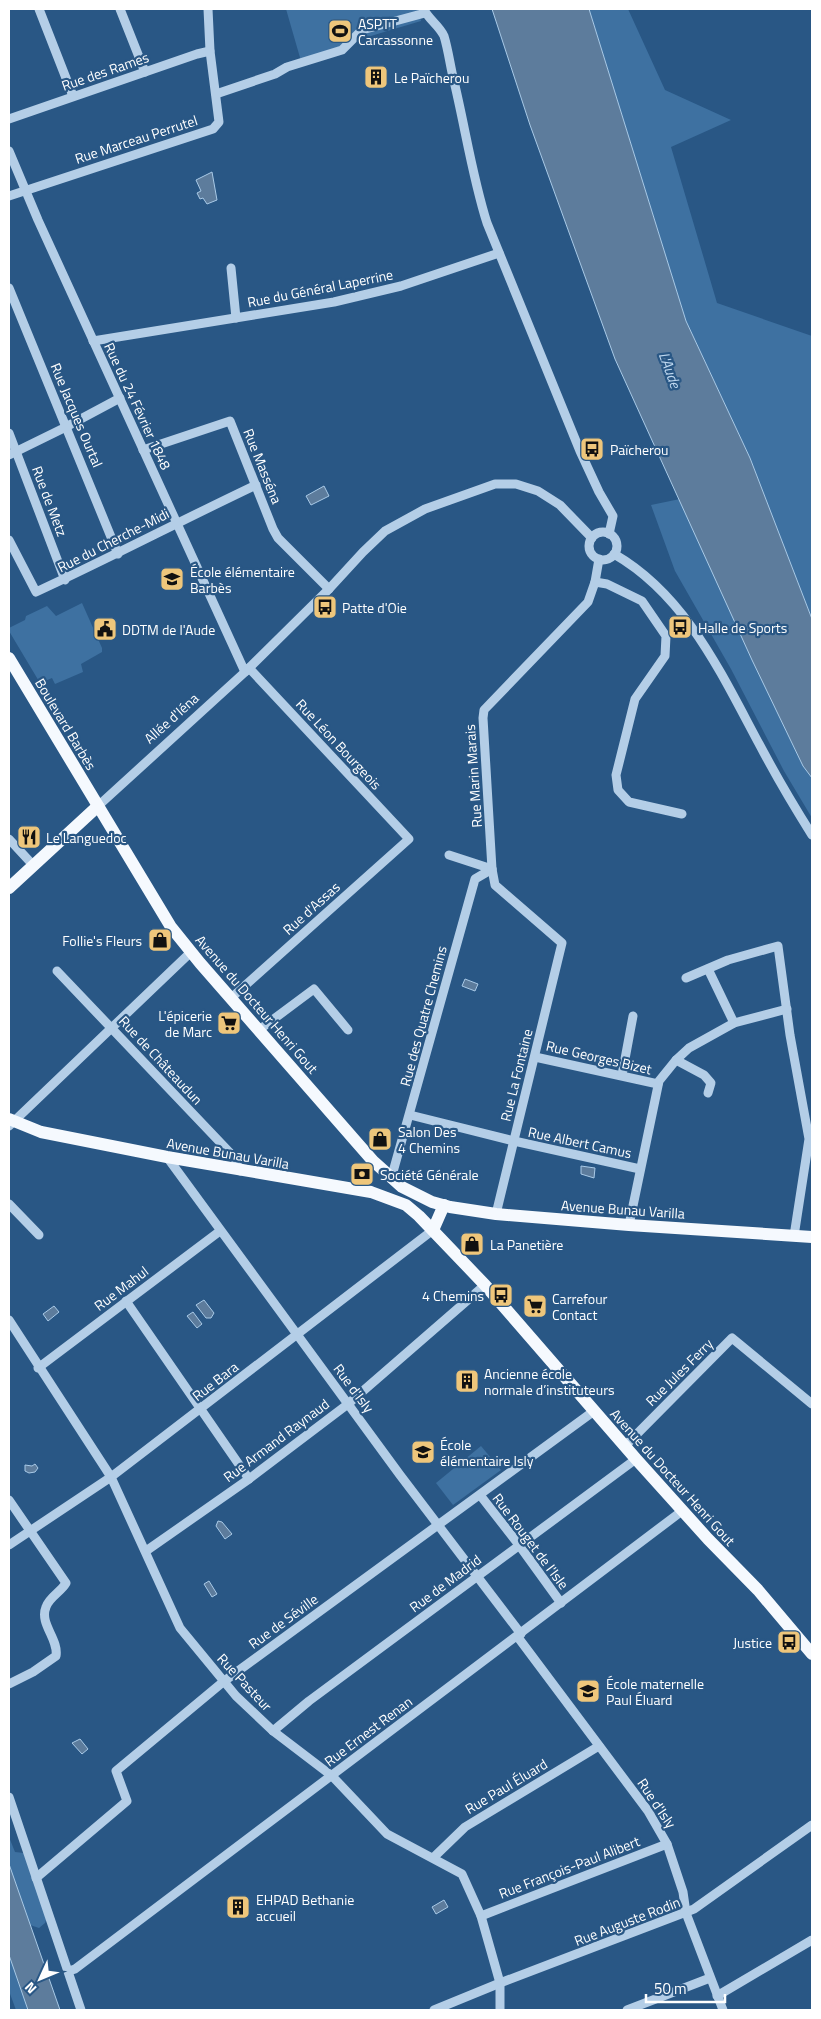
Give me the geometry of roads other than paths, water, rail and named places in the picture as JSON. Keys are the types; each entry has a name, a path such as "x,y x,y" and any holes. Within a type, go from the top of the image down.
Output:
{"main road":[{"name":"Boulevard Barbès","path":"9,658 98,806"},
{"name":"Allée d'Iéna","path":"9,888 98,806"},
{"name":"Avenue du Docteur Henri Gout","path":"98,806 161,913 191,952 387,1175 402,1187 432,1201"},
{"name":"Avenue Bunau Varilla","path":"10,1123 42,1132 240,1171 371,1192 411,1208 432,1230"},
{"path":"371,1192 387,1175"},
{"name":"Avenue Bunau Varilla","path":"432,1201 496,1214 812,1237"},
{"path":"432,1201 432,1230"},
{"name":"Avenue du Docteur Henri Gout","path":"432,1230 485,1285 682,1511 758,1590 812,1654"}],"street":[{"path":"39,9 73,96"},
{"path":"120,9 145,72"},
{"name":"Rue Marceau Perrutel","path":"9,196 213,129 219,122 210,51 208,9"},
{"path":"216,94 275,74 287,66 342,50 362,30 425,11 435,21 444,36 480,204 580,451 599,492 613,516 609,534"},
{"name":"Rue des Rames","path":"9,119 210,51"},
{"name":"Rue du 24 Février 1848","path":"9,151 176,522 247,670"},
{"name":"Rue du Général Laperrine","path":"93,341 334,302 401,286 499,253"},
{"path":"231,268 236,318"},
{"name":"Rue Jacques Ourtal","path":"9,288 118,554"},
{"path":"12,453 120,398"},
{"name":"Rue Masséna","path":"143,450 230,421 273,530 278,538 329,589"},
{"name":"Rue de Metz","path":"9,433 12,453 65,580"},
{"name":"Allée d'Iéna","path":"98,806 247,670 385,531 425,509 495,484 516,484 538,491 560,505 592,538"},
{"name":"Rue du Cherche-Midi","path":"9,540 36,592 65,580 118,554 176,522 256,485"},
{"path":"600,533 609,534 613,536 617,545 614,554 607,559 599,559 591,552 592,538 600,533"},
{"path":"614,554 646,576 675,606 715,660 790,802 812,835"},
{"name":"Rue Marin Marais","path":"562,943 495,885 492,869 483,718 484,710 588,602 595,582 599,559"},
{"path":"595,582 607,584 642,601 666,636 665,656 635,700 616,775 618,790 629,802 682,814"},
{"name":"Rue Léon Bourgeois","path":"247,670 409,839"},
{"path":"9,839 34,865"},
{"name":"Rue d'Assas","path":"231,998 409,839"},
{"path":"449,854 492,869"},
{"name":"Rue des Quatre Chemins","path":"387,1175 410,1114 475,879 492,869"},
{"name":"Rue La Fontaine","path":"496,1214 562,943"},
{"path":"686,978 728,960 778,946 809,1139 794,1236"},
{"path":"10,1123 112,1029 191,952"},
{"path":"708,969 734,1023"},
{"name":"Rue de Châteaudun","path":"57,971 235,1158 240,1171"},
{"path":"258,1030 314,989 348,1030"},
{"path":"629,1225 658,1084 676,1060 690,1048 734,1023 787,1009"},
{"path":"622,1075 634,1016"},
{"name":"Rue Georges Bizet","path":"535,1057 658,1084"},
{"path":"676,1060 704,1076 711,1083 708,1094"},
{"name":"Rue Albert Camus","path":"410,1114 514,1141 640,1169"},
{"name":"Rue d'Isly","path":"167,1157 296,1335 477,1576 648,1811 667,1844 683,1892 686,1913 723,2010"},
{"path":"9,1204 39,1235"},
{"name":"Rue Bara","path":"9,1545 111,1477 202,1409 432,1230"},
{"name":"Rue Mahul","path":"38,1368 220,1231"},
{"name":"Rue Armand Raynaud","path":"146,1551 249,1479 348,1404 485,1285"},
{"path":"126,1301 249,1479"},
{"name":"Rue Pasteur","path":"9,1320 38,1368 55,1390 111,1477 180,1628 224,1682 272,1731 332,1776 386,1834 434,1857 462,1874 480,1916 500,1983 500,2010"},
{"name":"Rue Jules Ferry","path":"625,1446 732,1338 812,1404"},
{"name":"Rue de Séville","path":"36,1878 127,1801 116,1771 224,1682 437,1524 480,1495 594,1411"},
{"name":"Rue de Madrid","path":"272,1731 309,1701 636,1459"},
{"name":"Rue Rouget de l'Isle","path":"480,1495 561,1604"},
{"path":"9,1500 66,1583 45,1607 45,1621 57,1649 56,1656 33,1672 9,1684"},
{"name":"Rue Ernest Renan","path":"69,1971 75,1969 682,1511"},
{"name":"Rue Paul Éluard","path":"434,1857 465,1827 599,1746"},
{"path":"9,1797 81,2010"},
{"name":"Rue Auguste Rodin","path":"434,2010 500,1983 694,1910 812,1825"},
{"name":"Rue François-Paul Alibert","path":"480,1916 667,1844"},
{"path":"718,1996 812,1940"},
{"path":"627,2010 710,1978"}],"water":[{"name":"L'Aude","path":"492,9 589,9 686,321 750,458 812,619 812,778 803,766 752,660 615,359 530,125"},
{"path":"212,172 217,200 207,204 203,198 200,199 197,193 201,191 196,180"},
{"path":"324,486 329,496 311,505 306,496"},
{"path":"465,979 478,984 475,991 462,986"},
{"path":"581,1166 595,1168 594,1178 581,1174"},
{"path":"204,1300 214,1313 211,1318 206,1318 196,1305"},
{"path":"54,1306 59,1312 48,1321 43,1314"},
{"path":"193,1312 202,1324 197,1328 187,1316"},
{"path":"35,1464 38,1468 35,1472 29,1473 25,1471 25,1465 32,1466"},
{"path":"218,1521 222,1522 232,1534 225,1539 216,1526"},
{"path":"209,1581 217,1594 212,1597 204,1584"},
{"path":"80,1739 88,1749 82,1754 72,1743"},
{"path":"9,1864 60,2010 28,2010 9,1955"},
{"path":"444,1900 448,1907 436,1914 432,1907"}],"place":[{"name":"ASPTT Carcassonne","path":"340,31"},
{"name":"Le Païcherou","path":"376,77"},
{"name":"Païcherou","path":"592,449"},
{"name":"École élémentaire Barbès","path":"172,579"},
{"name":"Patte d'Oie","path":"325,607"},
{"name":"Halle de Sports","path":"680,627"},
{"name":"DDTM de l'Aude","path":"105,629"},
{"name":"Le Languedoc","path":"29,837"},
{"name":"Follie's Fleurs","path":"160,940"},
{"name":"L'épicerie de Marc","path":"229,1023"},
{"name":"Salon Des 4 Chemins","path":"380,1139"},
{"name":"Société Générale","path":"362,1174"},
{"name":"La Panetière","path":"472,1244"},
{"name":"4 Chemins","path":"501,1295"},
{"name":"Carrefour Contact","path":"535,1306"},
{"name":"Ancienne école normale d’instituteurs","path":"467,1381"},
{"name":"École élémentaire Isly","path":"423,1452"},
{"name":"Justice","path":"789,1642"},
{"name":"École maternelle Paul Éluard","path":"588,1691"},
{"name":"EHPAD Bethanie accueil","path":"238,1907"}]}
